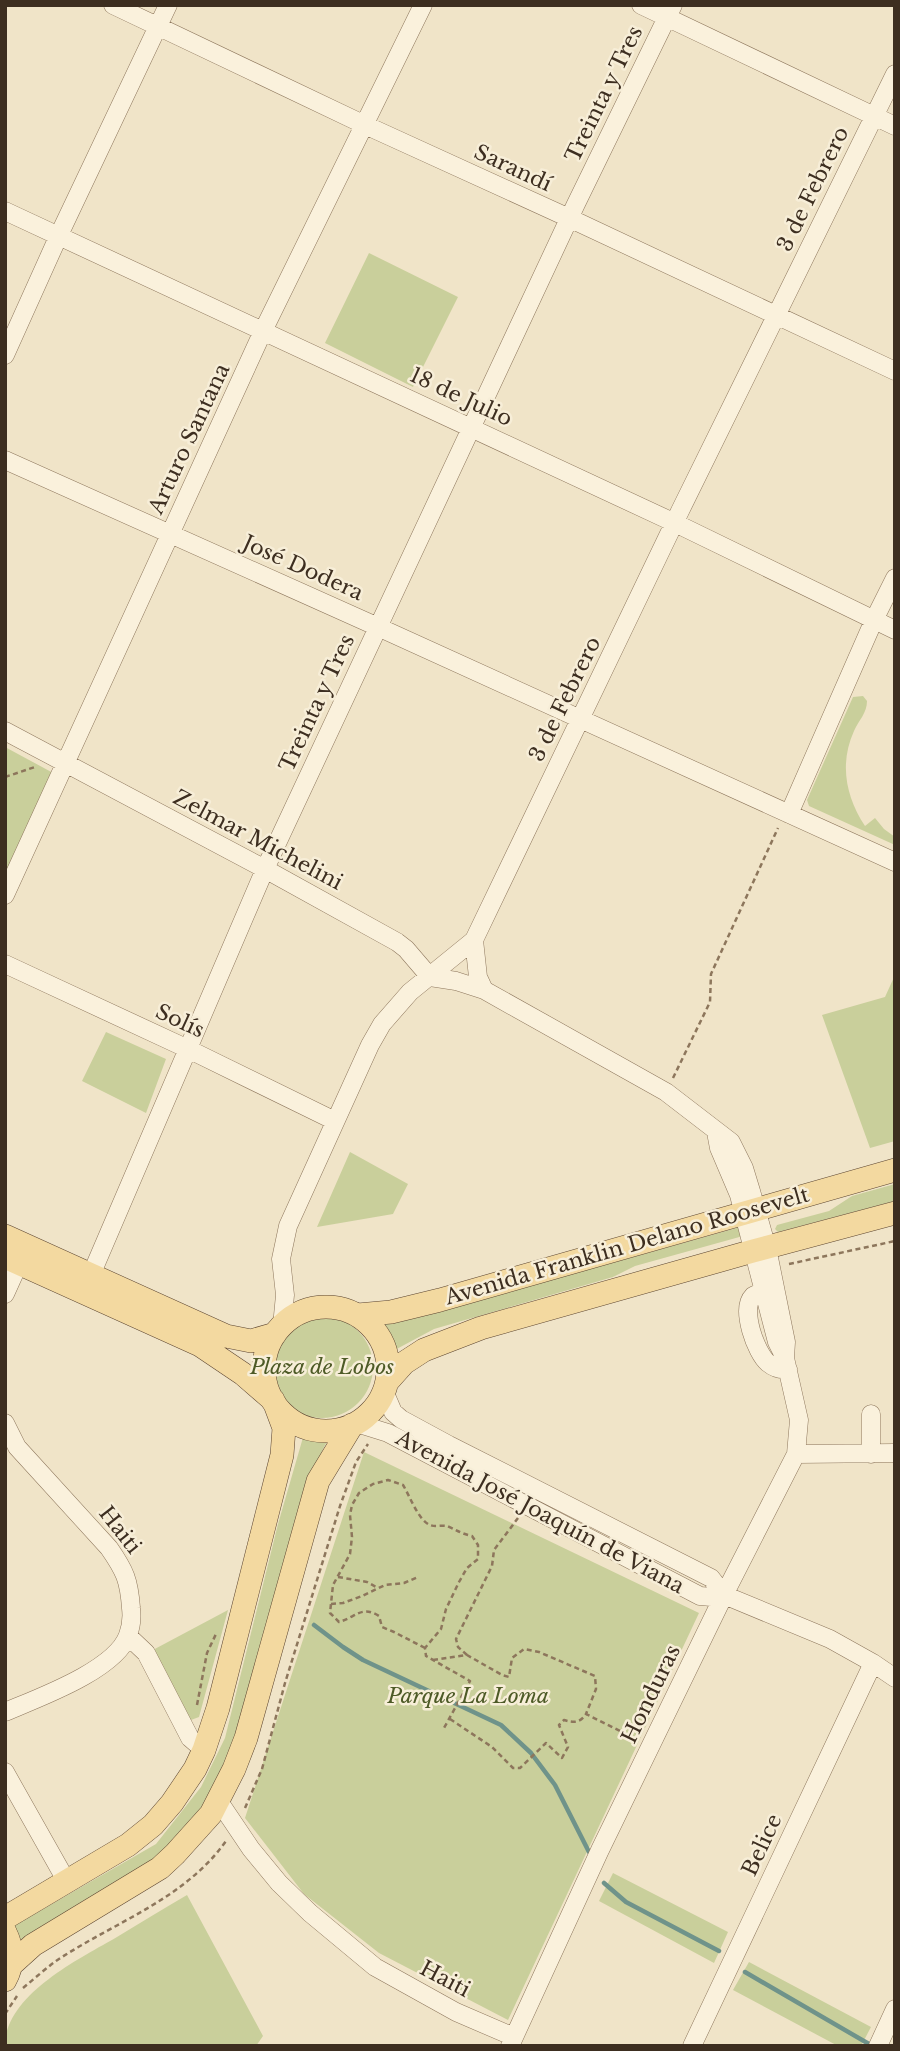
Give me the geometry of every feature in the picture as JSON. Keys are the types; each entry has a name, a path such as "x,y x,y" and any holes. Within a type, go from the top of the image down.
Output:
{"main road":[{"name":"Avenida Franklin Delano Roosevelt","path":"358,1315 390,1312 440,1300 895,1170"},
{"name":"Avenida Franklin Delano Roosevelt","path":"386,1386 404,1363 424,1350 481,1328 763,1256 895,1213"},
{"path":"5,1236 17,1255 200,1345 243,1374 274,1402 287,1417 302,1426 335,1430 354,1424 375,1406 386,1386 388,1366 386,1351 371,1325 358,1315 340,1308 320,1307 304,1311 291,1317 278,1330 268,1348 265,1364 267,1385 274,1402 284,1428 282,1455 218,1708 197,1744 187,1783 153,1825 128,1845 5,1918"},
{"path":"17,1255 91,1275 226,1336 251,1341 278,1330"},
{"path":"8,1972 33,1945 159,1868 211,1814 246,1738 317,1481 354,1424"},
{"path":"5,1932 10,1942 8,1972"}],"street":[{"name":"Sarandí","path":"113,5 895,371"},
{"path":"5,355 169,5"},
{"name":"Arturo Santana","path":"5,895 63,761 263,331 423,5"},
{"path":"641,5 670,11 895,126"},
{"name":"Treinta y Tres","path":"91,1275 265,869 569,218 670,11"},
{"name":"3 de Febrero","path":"278,1330 285,1295 281,1268 288,1226 370,1045 382,1024 410,992 474,940 775,316 895,74"},
{"name":"18 de Julio","path":"5,211 675,523 895,630"},
{"name":"José Dodera","path":"5,460 895,862"},
{"path":"789,814 895,578"},
{"name":"Zelmar Michelini","path":"5,731 397,942 406,948 430,977"},
{"path":"474,940 478,977 484,990"},
{"name":"Solís","path":"5,964 335,1121"},
{"path":"430,977 456,981 484,990 682,1103 716,1132 719,1148 750,1211"},
{"name":"Honduras","path":"512,2042 600,1850 796,1454 799,1419 787,1364 786,1342 750,1211"},
{"path":"5,1294 17,1255"},
{"name":"Honduras","path":"763,1256 763,1291 777,1342 787,1364"},
{"name":"Avenida José Joaquín de Viana","path":"386,1386 393,1412 401,1419 449,1446 711,1578 724,1595 830,1639 895,1678"},
{"path":"870,1454 871,1414"},
{"name":"Haiti","path":"5,1423 17,1447 121,1564 130,1586 131,1615 128,1636"},
{"name":"Avenida José Joaquín de Viana","path":"354,1424 388,1433 701,1596 724,1595"},
{"path":"796,1454 895,1453"},
{"path":"531,1508 543,1493"},
{"path":"5,1712 83,1678 117,1651 128,1636 146,1653 197,1744"},
{"name":"Belice","path":"692,2046 873,1663"},
{"path":"5,1772 66,1882"},
{"name":"Haiti","path":"218,1800 251,1849 279,1883 310,1913 375,1967 512,2042"},
{"path":"877,2046 895,2009"}],"path":[{"path":"5,777 63,761"},
{"path":"666,1092 710,1002 711,974 779,827 789,814"},
{"path":"763,1256 895,1241"},
{"path":"425,1648 382,1627 379,1616 370,1610 359,1612 339,1622 330,1613 333,1585 350,1554 352,1505 359,1493 373,1484 388,1480 403,1485 418,1515 429,1525 446,1526 460,1534 472,1536 478,1545 478,1559 467,1568 446,1609 441,1629 425,1648 426,1656 470,1681 444,1728"},
{"path":"450,1719 492,1747 513,1768 520,1768 546,1743 562,1758 568,1747 559,1725 564,1720 574,1723 581,1721 596,1689 595,1676 551,1657 524,1649 512,1658 509,1677 467,1655 458,1647 456,1639 492,1566 494,1550 531,1508"},
{"path":"338,1577 367,1582 378,1588"},
{"path":"331,1604 343,1603 385,1585 404,1583 418,1577"},
{"path":"197,1744 207,1653 217,1632"},
{"path":"433,1660 467,1655"},
{"path":"586,1714 634,1738"}],"green space":[{"path":"369,253 458,297 413,387 325,343"},
{"path":"863,696 867,701 866,709 849,743 847,756 849,792 865,826 875,818 895,837 895,845 809,806 807,800 853,697"},
{"path":"5,747 55,774 5,878"},
{"path":"895,975 895,1141 870,1148 822,1015 885,997"},
{"path":"106,1032 166,1059 146,1113 82,1081"},
{"path":"350,1152 408,1184 393,1214 317,1227"},
{"path":"895,1184 895,1201 778,1232 775,1229 777,1225 829,1211 852,1196"},
{"path":"740,1227 743,1236 635,1266 613,1277 434,1329 391,1352 379,1326 494,1296"},
{"name":"Plaza de Lobos","path":"322,1316 341,1320 358,1331 369,1348 373,1367 369,1386 358,1403 341,1414 322,1418 303,1414 286,1403 275,1386 271,1367 275,1348 286,1331 303,1320"},
{"path":"304,1434 317,1438 332,1437 325,1445 308,1481 236,1745 213,1793 167,1851 123,1881 18,1941 12,1927 156,1844 201,1787 225,1738 278,1524"},
{"name":"Parque La Loma","path":"364,1452 699,1613 508,2020 379,1953 304,1894 245,1818"},
{"path":"228,1610 199,1717 191,1720 151,1651"},
{"path":"613,1873 728,1932 714,1963 599,1901"},
{"path":"187,1895 263,2036 256,2046 5,2046 8,2028 30,1995 83,1956"},
{"path":"749,1962 871,2027 861,2046 838,2046 733,1990"}],"waterway":[{"path":"314,1625 363,1660 501,1725 531,1753 555,1785 589,1852"},
{"path":"604,1883 626,1902 719,1951"},
{"path":"745,1972 869,2044"}]}
